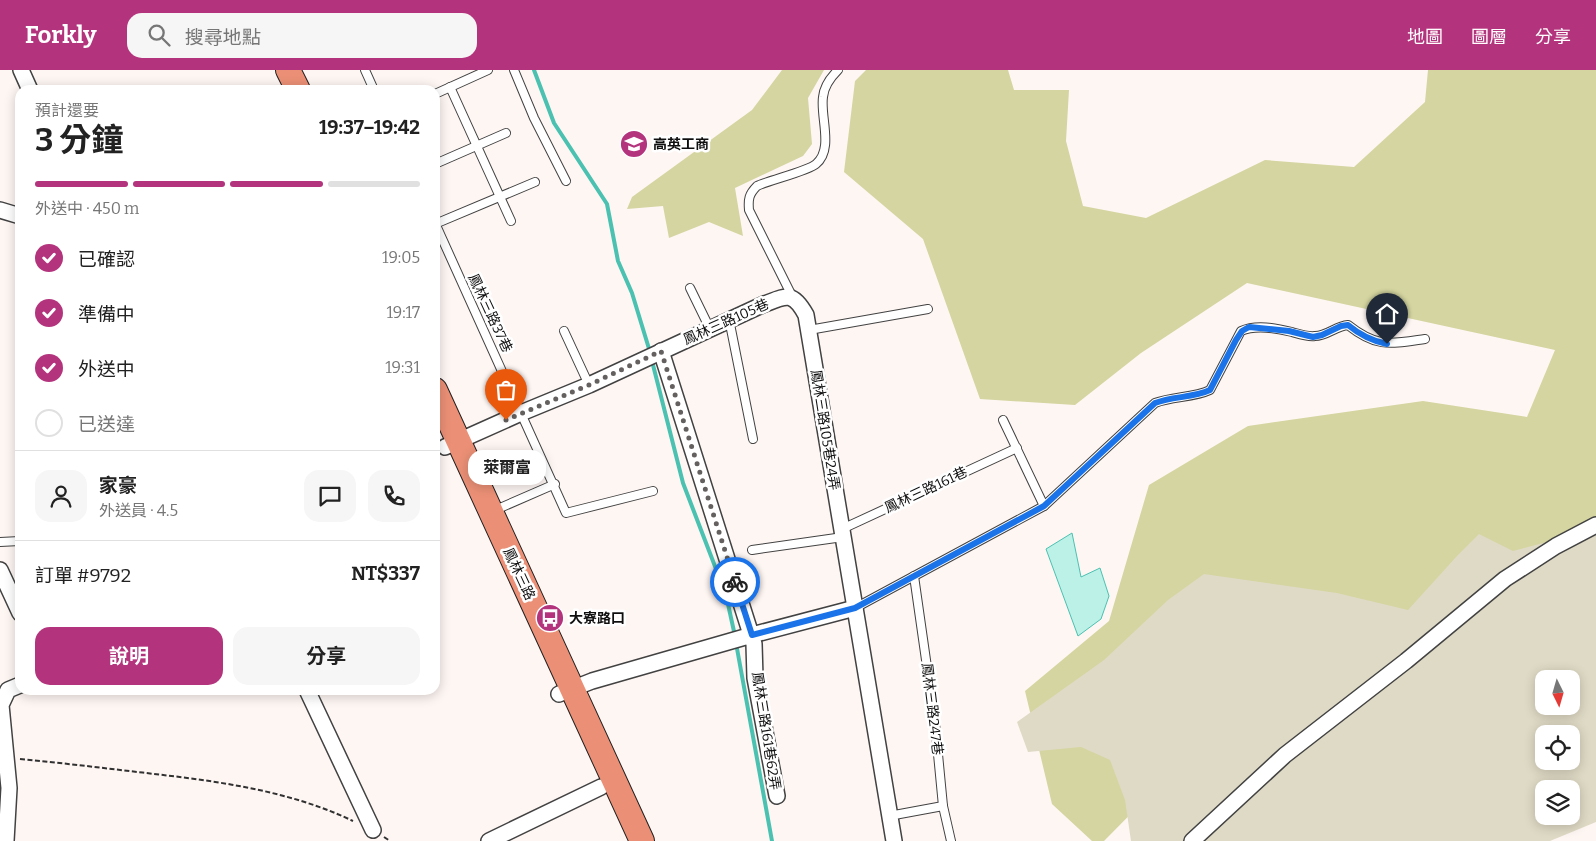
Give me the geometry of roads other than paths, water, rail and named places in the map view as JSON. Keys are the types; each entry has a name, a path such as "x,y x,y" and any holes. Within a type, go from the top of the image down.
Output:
{"main road":[{"path":"273,70 280,85"},
{"path":"288,70 296,85"},
{"name":"鳳林三路","path":"440,406 452,444 565,692 642,841"},
{"name":"鳳林三路","path":"440,430 452,444 491,512 565,692 601,787 626,841"}],"street":[{"path":"21,70 28,85"},
{"path":"0,210 15,214"},
{"name":"鳳林三路105巷","path":"452,444 589,385 729,319 782,297 793,298"},
{"name":"鳳林三路105巷24弄","path":"793,298 800,303 806,315 842,533"},
{"path":"654,355 749,636"},
{"path":"1192,841 1284,755 1406,660 1504,579 1556,546 1596,526"},
{"path":"842,533 894,841"},
{"path":"0,570 15,602"},
{"path":"565,692 592,680 855,608"},
{"name":"鳳林三路161巷62弄","path":"749,636 754,644 755,678 777,796"},
{"path":"6,841 5,752 1,705 8,690 15,687"},
{"path":"309,695 373,830"},
{"path":"489,841 601,787"}],"lane":[{"path":"364,70 372,85"},
{"path":"440,92 488,70"},
{"path":"514,70 534,118 566,181"},
{"path":"793,298 749,210 748,199 757,186 814,166 822,158 824,145 823,97 827,83 838,70"},
{"path":"450,87 511,221"},
{"path":"440,162 506,133"},
{"name":"鳳林三路37巷","path":"440,221 535,182"},
{"name":"鳳林三路37巷","path":"440,234 522,413"},
{"path":"690,288 710,329"},
{"path":"809,330 928,309"},
{"path":"729,319 753,439"},
{"path":"855,608 1044,506 1155,403 1165,399 1193,396 1210,390 1236,340 1242,331 1249,327 1289,331 1313,337 1348,325 1359,334 1374,341 1387,344 1425,339"},
{"path":"564,331 589,385"},
{"path":"522,413 555,484 566,513 653,491"},
{"path":"1003,420 1044,506"},
{"name":"鳳林三路161巷","path":"752,550 842,533 1017,448"},
{"path":"491,512 555,484"},
{"path":"0,542 15,541"},
{"name":"鳳林三路247巷","path":"914,576 935,723 943,806 951,841"},
{"path":"889,816 943,806"}],"water":[{"path":"1072,533 1081,577 1100,568 1109,596 1101,619 1078,636 1046,549"}],"waterway":[{"path":"534,70 554,123 607,204 618,261 632,293 650,352"},
{"path":"652,361 683,483 726,595 735,636"},
{"path":"736,643 772,841"}],"place":[{"name":"高英工商","path":"634,144"},
{"name":"萊爾富","path":"506,420"},
{"name":"大寮路口","path":"550,618"}]}
